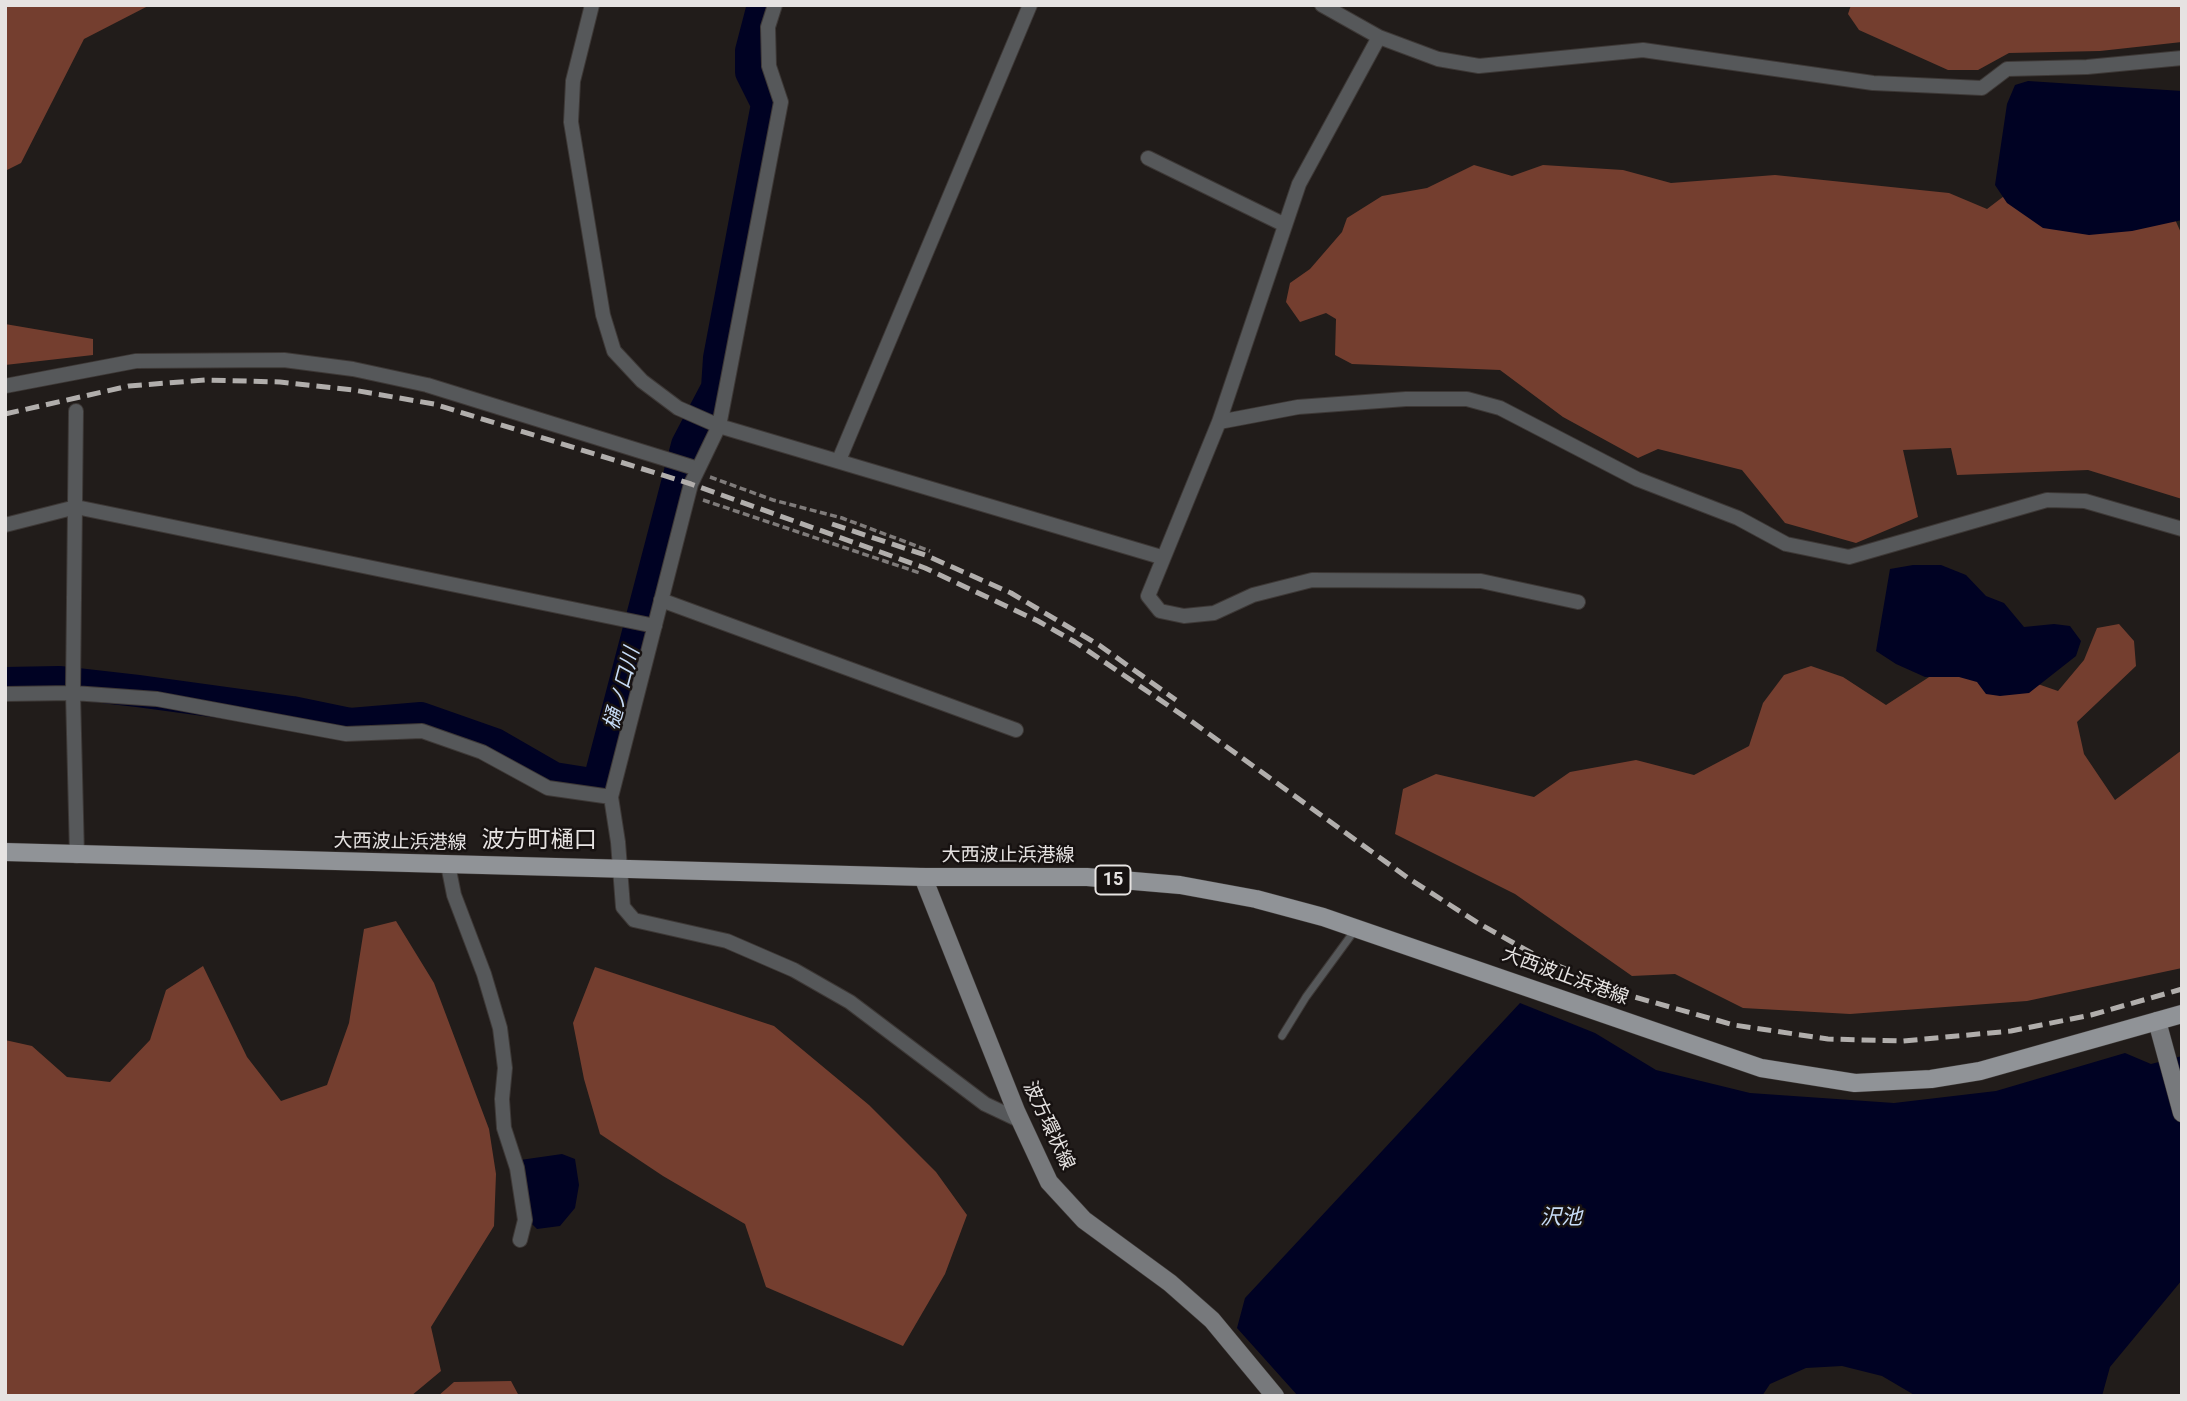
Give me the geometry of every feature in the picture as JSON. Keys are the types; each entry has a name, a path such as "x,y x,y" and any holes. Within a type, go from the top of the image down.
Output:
{"main road":[{"name":"大西波止浜港線","path":"5,852 923,877 1087,877 1180,885 1256,899 1357,928 1761,1068 1855,1083 1919,1080 1980,1071 2182,1014"},
{"name":"波方環状線","path":"923,877 1021,1121 1049,1182 1084,1220 1170,1283 1212,1320 1275,1396"},
{"path":"2157,1021 2182,1113"}],"street":[{"path":"592,5 573,81 571,122 603,315 614,351 642,381 678,408 719,426 1161,557"},
{"path":"775,5 768,27 769,66 781,102 719,426 695,468 611,797 621,868 623,907 634,920 727,941 794,970 859,1008 985,1104 1021,1121"},
{"path":"839,460 1030,5"},
{"path":"1322,5 1379,37 1438,58 1479,66 1643,50 1873,83 1982,88 2007,69 2087,67 2182,58"},
{"path":"1379,37 1299,184 1219,422 1161,557 1148,596 1160,611 1184,616 1214,613 1253,595 1312,580 1481,581 1578,601"},
{"path":"1148,158 1285,225"},
{"path":"5,386 136,361 284,360 354,369 427,385 695,468"},
{"path":"1219,422 1298,407 1406,399 1467,399 1500,408 1637,479 1738,518 1786,544 1849,557 2047,500 2085,501 2182,529"},
{"path":"76,411 73,693 76,856"},
{"path":"5,525 76,507 655,626"},
{"path":"661,600 1016,730"},
{"path":"5,694 73,693 157,699 346,734 422,731 482,752 548,788 611,797"},
{"path":"448,865 454,895 484,974 500,1028 505,1068 502,1099 504,1128 517,1168 525,1220 520,1240"}],"lane":[{"path":"1282,1036 1306,997 1357,928"}],"path":[{"path":"695,468 720,482 842,518 930,551"},
{"path":"688,495 920,573"}],"shaded area":[{"path":"5,5 150,5 84,39 21,163 5,171"},
{"path":"1851,5 2182,5 2182,42 2100,51 2009,53 1978,70 1948,70 1859,30 1848,14"},
{"path":"1474,165 1512,176 1543,165 1623,170 1671,183 1775,175 1949,193 1987,209 2012,190 2169,206 2182,235 2182,499 2088,470 1957,475 1951,448 1903,450 1918,517 1856,543 1785,523 1742,470 1658,449 1638,458 1563,417 1500,370 1352,364 1335,355 1336,319 1326,313 1300,322 1286,302 1290,283 1310,269 1342,232 1347,218 1382,196 1427,188"},
{"path":"5,324 93,339 93,355 5,365"},
{"path":"2119,624 2134,641 2136,666 2077,722 2084,754 2115,800 2182,750 2182,968 2027,1001 1850,1014 1743,1008 1675,974 1632,976 1515,894 1395,834 1403,789 1436,774 1534,797 1570,772 1636,760 1694,775 1749,746 1763,703 1784,675 1811,666 1843,677 1886,705 1960,657 2058,691 2084,660 2097,628"},
{"path":"396,921 434,983 489,1129 496,1174 494,1226 431,1327 441,1371 411,1396 5,1396 5,1040 32,1046 67,1077 110,1082 150,1040 166,990 203,966 247,1057 281,1101 327,1085 349,1023 364,929"},
{"path":"595,967 774,1026 869,1105 936,1172 967,1215 945,1274 903,1346 766,1287 745,1224 663,1176 600,1134 584,1079 573,1023"},
{"path":"511,1381 519,1396 438,1396 454,1382"}],"water":[{"path":"2028,81 2182,91 2182,220 2132,231 2089,235 2043,228 2007,203 1995,185 2007,104 2015,85"},
{"path":"1913,565 1941,565 1966,575 1986,596 2004,603 2024,627 2054,624 2070,626 2081,641 2076,656 2029,693 2000,696 1986,694 1977,682 1959,677 1925,677 1896,664 1876,651 1890,569"},
{"name":"沢池","path":"1520,1003 1595,1033 1656,1070 1750,1093 1894,1103 1996,1091 2125,1053 2151,1064 2182,1056 2182,1280 2110,1367 2102,1396 1916,1396 1882,1376 1842,1366 1806,1368 1770,1384 1762,1396 1298,1396 1237,1328 1245,1298"},
{"path":"562,1154 575,1159 579,1185 575,1208 560,1226 537,1229 528,1220 520,1160"}],"waterway":[{"name":"樋ノ口川","path":"5,683 59,682 138,691 292,712 350,724 421,718 495,744 554,778 598,785 687,445 717,388 719,358 767,104 751,72 751,51 763,5"}],"railway":[{"path":"5,414 129,386 205,380 280,382 353,390 434,404 691,484 925,568 1038,621 1075,642 1191,721 1408,878 1478,923 1544,960 1631,996 1734,1025 1828,1039 1903,1041 2011,1031 2091,1015 2182,989"},
{"path":"832,524 925,555 1011,593 1099,645 1176,700"}],"district":[{"name":"波方町樋口","path":"539,841"}]}
